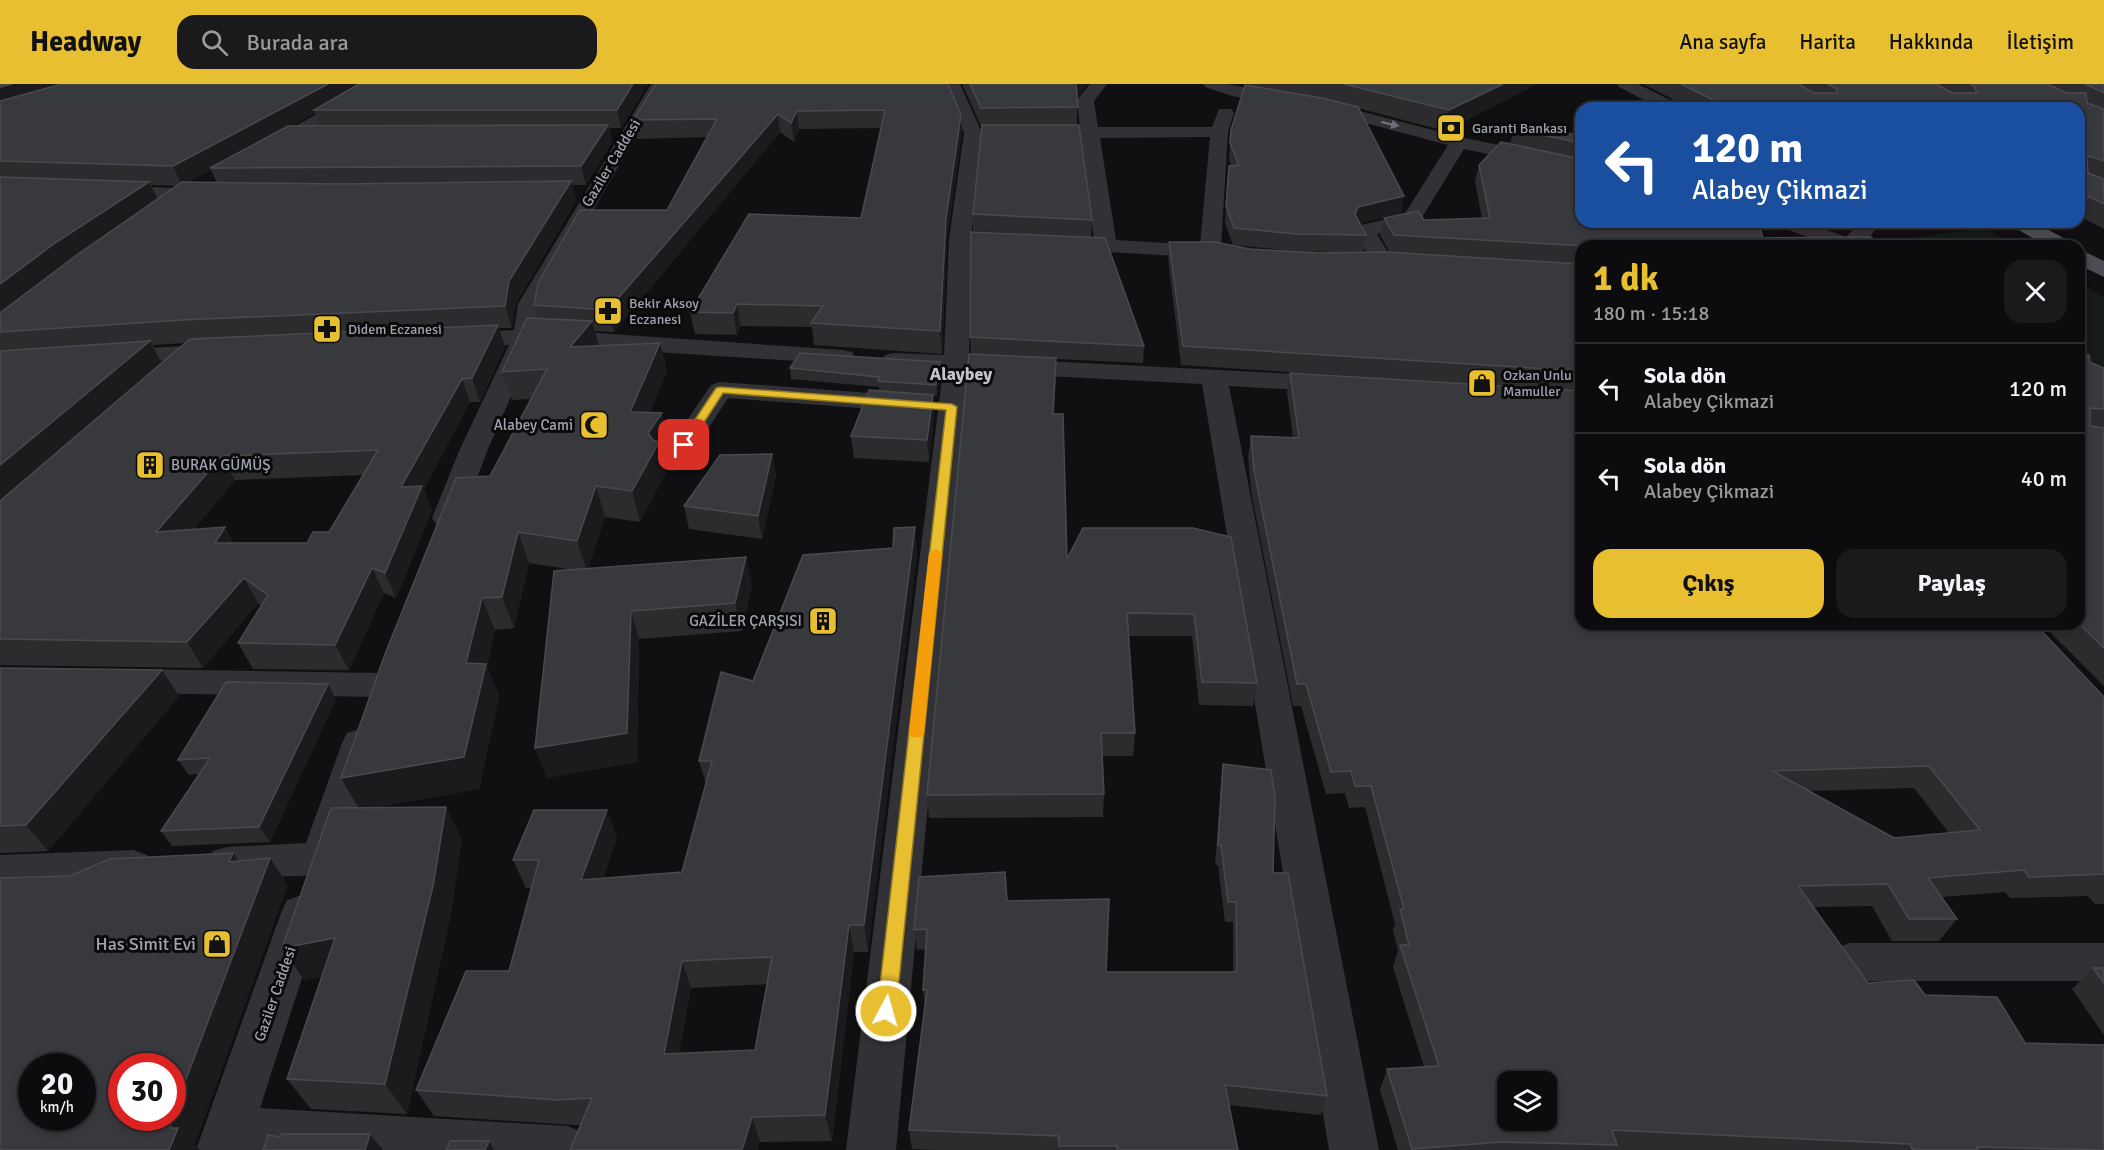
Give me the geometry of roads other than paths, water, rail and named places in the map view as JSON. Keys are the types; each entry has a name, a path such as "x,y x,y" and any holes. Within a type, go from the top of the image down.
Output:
{"main road":[{"path":"2030,228 2050,240"},
{"path":"2085,259 2104,270"}],"street":[{"path":"249,159 383,84"},
{"name":"Gaziler Caddesi","path":"436,545 474,449 535,337 530,303 581,193 617,135 659,84"},
{"path":"871,1150 971,239 979,133 952,84"},
{"path":"1099,84 1085,100 1106,246"},
{"path":"1210,84 1232,91 1321,106 1459,142 1575,167"},
{"path":"1625,84 1660,102"},
{"path":"1210,251 1219,132 1232,91"},
{"path":"1021,133 1219,132"},
{"path":"290,136 325,136"},
{"path":"1404,263 1371,261 1364,230 1411,220 1459,142"},
{"path":"159,212 218,177"},
{"path":"93,191 226,195"},
{"path":"1802,228 1834,240"},
{"path":"1856,240 1866,228"},
{"path":"1038,243 1210,251 1238,256"},
{"path":"431,341 535,337 956,364 1214,376 1356,386"},
{"path":"91,358 242,350"},
{"path":"161,382 194,352"},
{"path":"747,392 769,352"},
{"path":"1214,376 1354,1150"},
{"path":"672,463 720,390 952,407"},
{"name":"Gaziler Caddesi","path":"225,1140 380,685 393,653"},
{"path":"95,680 380,685"},
{"path":"0,872 321,859"},
{"path":"1849,962 2104,962"},
{"path":"225,1140 567,1150"}],"place":[{"name":"Garanti Bankası","path":"1451,128"},
{"name":"Bekir Aksoy Eczanesi","path":"608,311"},
{"name":"Didem Eczanesi","path":"327,329"},
{"name":"Ozkan Unlu Mamuller","path":"1482,383"},
{"name":"Alabey Cami","path":"594,425"},
{"name":"BURAK GÜMÜŞ","path":"150,465"},
{"name":"GAZİLER ÇARŞISI","path":"823,621"},
{"name":"Has Simit Evi","path":"217,944"}],"district":[{"name":"Alaybey","path":"961,374"}]}
